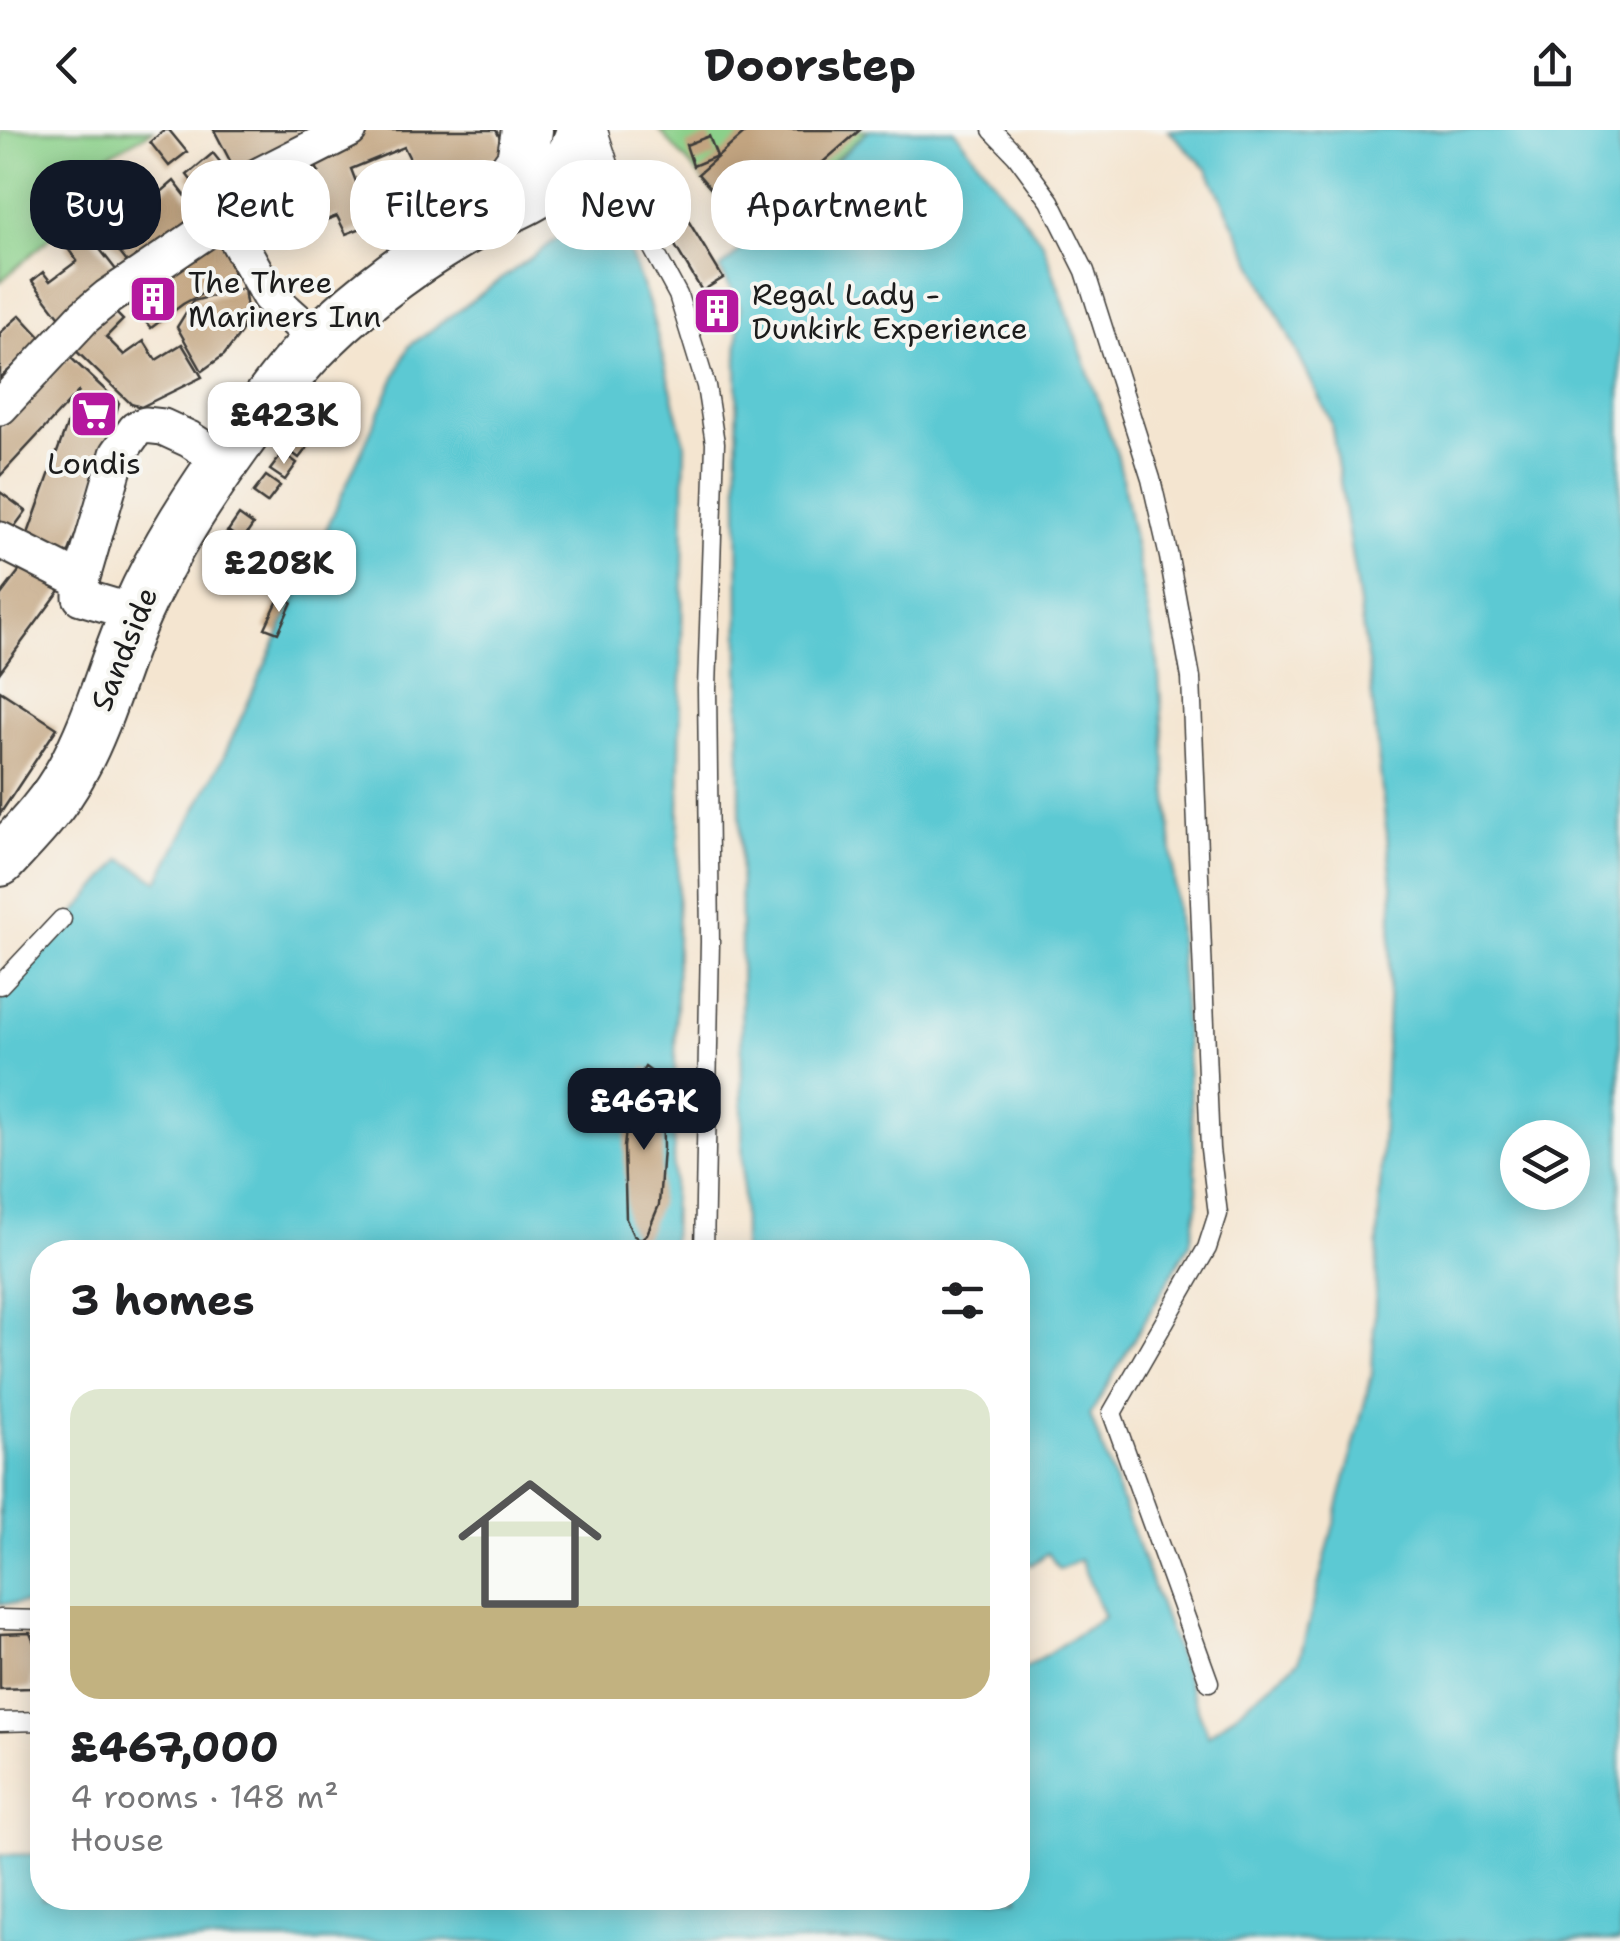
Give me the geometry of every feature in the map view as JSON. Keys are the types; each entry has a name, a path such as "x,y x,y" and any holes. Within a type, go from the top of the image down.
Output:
{"street":[{"path":"290,160 349,130"},
{"name":"Sandside","path":"522,160 527,130"},
{"name":"Sandside","path":"525,199 539,192 572,160 582,130"},
{"path":"0,407 84,317 181,247"},
{"path":"243,250 269,296 318,340"},
{"name":"Sandside","path":"0,861 37,822 71,773 102,706 135,613 191,508 223,461 318,340 435,250"},
{"path":"135,613 81,597 81,581 118,454 136,429 145,425 163,427 223,461"},
{"path":"0,540 81,581"}],"lane":[{"path":"598,130 612,173 678,295 706,386 715,443 707,689 710,942 704,1240"},
{"path":"992,130 1016,155 1050,202 1085,272 1151,479 1192,678 1210,1148 1218,1214 1207,1248 1112,1412 1209,1682"},
{"path":"0,985 62,919"},
{"path":"0,1620 30,1620"},
{"path":"0,1722 30,1721"}],"green space":[{"path":"0,130 154,130 99,160 30,160 30,250 36,250 0,282"},
{"path":"659,130 869,130 835,160 711,160 711,189 691,167 691,160 685,160"}],"water":[{"path":"869,130 954,130 1043,243 1118,457 1158,663 1198,1202 1190,1243 1090,1415 1208,1736 1299,1661 1372,1374 1393,892 1369,669 1331,422 1207,169 1168,130 1620,130 1620,1941 0,1941 0,1855 30,1854 30,1910 1030,1910 1030,1665 1104,1617 1080,1560 1059,1569 1048,1553 1030,1564 1030,1240 743,1240 737,358 740,306 720,269 740,250 963,250 963,160 837,160"},
{"path":"545,247 629,250 649,304 685,444 672,1240 30,1240 30,1603 0,1604 0,999 122,859 158,881 223,758 409,346"}],"building":[{"path":"165,130 187,152 169,166 150,142"},
{"path":"214,130 327,130 269,160 230,160"},
{"path":"360,130 496,130 507,153 489,160 410,160 404,147 373,160 350,160 350,232 346,234 337,216 330,219 330,160 312,160 309,156"},
{"path":"748,130 860,130 825,160 714,160"},
{"path":"709,136 717,156 693,166 686,145"},
{"path":"711,163 711,189 698,174"},
{"path":"174,181 181,190 181,226 161,242 161,192"},
{"path":"691,225 723,278 702,291 678,250 691,250"},
{"path":"69,250 101,250 120,275 62,320 32,281 43,272 50,281 77,261"},
{"path":"118,250 152,250 131,267"},
{"path":"192,250 231,250 233,277 183,304 151,328 122,294 159,267 172,287 169,262"},
{"path":"244,288 247,310 241,333 224,355 202,371 177,327 193,301"},
{"path":"108,305 123,320 106,337 124,355 144,341 156,360 182,344 202,377 141,407 131,404 69,344"},
{"path":"20,315 43,340 0,378 0,333"},
{"path":"69,356 119,403 99,472 67,557 24,545 79,391 0,476 0,427"},
{"path":"297,435 310,444 299,458 286,448"},
{"path":"283,453 297,463 285,480 270,470"},
{"path":"266,476 280,486 267,503 253,493"},
{"path":"0,492 26,511 9,534 0,527"},
{"path":"239,515 253,525 242,541 228,531"},
{"path":"227,532 240,541 229,557 215,547"},
{"path":"29,558 64,585 0,672 0,596"},
{"path":"280,596 292,602 278,633 265,628"},
{"path":"0,691 57,728 0,814"},
{"path":"645,1067 656,1075 662,1088 663,1148 659,1205 647,1234 640,1240 633,1235 626,1219 624,1147 631,1089"},
{"path":"30,1633 30,1688 0,1689 0,1634"}],"place":[{"name":"The Three Mariners Inn","path":"153,299"},
{"name":"Regal Lady - Dunkirk Experience","path":"717,311"},
{"name":"Londis","path":"94,414"}]}
